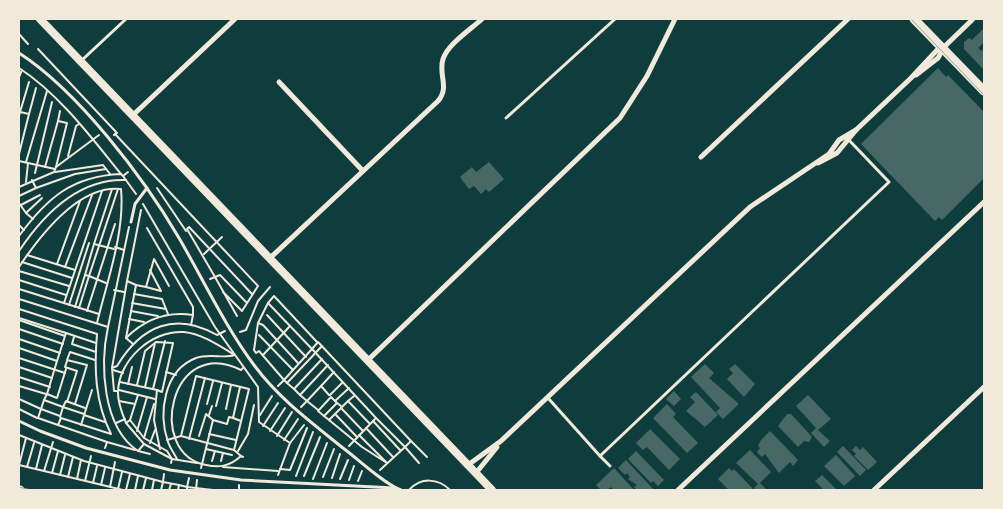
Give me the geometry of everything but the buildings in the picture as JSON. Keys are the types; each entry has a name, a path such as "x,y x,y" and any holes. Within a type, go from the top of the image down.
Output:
{"main road":[{"path":"914,19 984,91"}],"street":[{"path":"40,19 366,362 492,490"},
{"path":"132,116 235,19"},
{"path":"269,259 441,98 445,89 442,69 445,54 482,19"},
{"path":"366,362 620,118 647,76 675,19"},
{"path":"701,157 848,19"},
{"path":"468,465 502,440 750,207 773,189 814,165 831,152 911,78 932,53 939,48 943,48 973,19"},
{"path":"280,82 363,171"},
{"path":"678,490 984,202"},
{"path":"874,490 984,387"},
{"path":"476,473 502,440"}],"lane":[{"path":"80,62 126,19"},
{"path":"506,118 615,19"},
{"path":"19,53 52,80 102,132 147,188 178,236 229,328 255,367 288,402 395,488"},
{"path":"600,456 889,182 846,138"},
{"path":"131,222 133,209 139,197 147,188"},
{"path":"548,397 610,466"},
{"path":"19,421 55,437 93,450 141,464 190,474 214,478 347,484 401,490"}],"path":[{"path":"19,34 28,44"},
{"path":"38,49 216,243 258,286 242,312 223,292"},
{"path":"19,68 47,91 93,139 139,197 220,334 258,387 259,422 290,443"},
{"path":"19,76 22,70"},
{"path":"19,116 29,82"},
{"path":"19,154 36,88"},
{"path":"26,183 27,163 47,91"},
{"path":"35,173 52,102"},
{"path":"45,167 60,111"},
{"path":"19,112 29,114"},
{"path":"55,169 67,124 58,121"},
{"path":"68,158 76,126 79,124"},
{"path":"19,187 55,169 102,132"},
{"path":"108,140 115,134"},
{"path":"19,165 19,161 55,169 103,165 111,174"},
{"path":"19,196 75,174 106,169"},
{"path":"19,236 32,219 67,188 84,179 111,174 122,175 132,169"},
{"path":"32,180 48,204"},
{"path":"19,251 45,219 74,194 106,180 126,180"},
{"path":"157,188 186,231"},
{"path":"74,306 112,189"},
{"path":"79,308 118,189"},
{"path":"69,286 19,269 27,255 57,220 80,201 102,191 121,189 122,211 97,323"},
{"path":"64,303 102,191"},
{"path":"66,267 92,194"},
{"path":"32,219 19,205 41,196"},
{"path":"26,213 41,196"},
{"path":"57,264 80,201"},
{"path":"140,208 137,234 124,292 112,371 114,390 155,399"},
{"path":"131,222 114,290 108,327 105,374 108,399 116,423 124,436 138,451"},
{"path":"87,311 115,224"},
{"path":"19,225 24,230"},
{"path":"237,316 187,229 189,227 252,294"},
{"path":"147,228 193,307 191,325"},
{"path":"203,255 222,237"},
{"path":"85,242 124,250"},
{"path":"70,305 89,243"},
{"path":"27,255 75,270"},
{"path":"146,287 154,259 169,286"},
{"path":"22,262 72,278"},
{"path":"126,281 161,291 150,270"},
{"path":"85,275 106,283"},
{"path":"204,283 220,275 246,303"},
{"path":"19,280 66,295"},
{"path":"126,338 136,284"},
{"path":"238,333 246,330 258,301 270,287"},
{"path":"19,289 99,314"},
{"path":"114,290 124,292"},
{"path":"134,294 162,299 169,315"},
{"path":"387,463 353,440 324,416 284,380 263,355 254,350 258,323 268,303 274,296 427,457"},
{"path":"19,299 108,327"},
{"path":"132,303 166,309"},
{"path":"268,303 420,463"},
{"path":"19,308 97,334 95,360 97,389 105,422 111,434 81,425 19,399"},
{"path":"131,311 161,316"},
{"path":"126,338 146,322 161,316 193,315"},
{"path":"267,315 306,357"},
{"path":"19,319 96,343"},
{"path":"129,319 146,322"},
{"path":"105,374 112,371 141,336 160,326 177,323 191,325 217,335 229,328"},
{"path":"258,323 299,364"},
{"path":"263,355 290,326"},
{"path":"19,329 63,344"},
{"path":"234,355 198,336 184,332 168,333 145,345 134,356 123,373 120,382 118,391 119,401 126,423 144,444 172,459 221,467 290,470 310,420"},
{"path":"66,334 50,387 38,418 106,442 150,454"},
{"path":"259,335 293,370"},
{"path":"19,386 57,398 67,368 67,360 74,336"},
{"path":"126,338 133,344"},
{"path":"19,339 60,353"},
{"path":"153,389 165,341"},
{"path":"120,382 162,392 173,343 165,341 156,342 145,351 136,385"},
{"path":"145,387 156,342"},
{"path":"284,380 318,342"},
{"path":"72,344 96,352"},
{"path":"288,383 322,346"},
{"path":"19,348 57,361"},
{"path":"70,352 95,360"},
{"path":"177,460 167,440 164,404 168,389 176,375 195,358 208,355 234,355"},
{"path":"19,358 65,373"},
{"path":"294,389 322,359"},
{"path":"67,360 87,365 75,404"},
{"path":"197,463 182,449 176,438 172,418 173,401 178,388 191,372 212,364 227,365 241,370 243,368"},
{"path":"300,394 328,365"},
{"path":"19,367 52,378"},
{"path":"128,384 132,367"},
{"path":"58,425 76,371 67,368"},
{"path":"112,371 123,373"},
{"path":"166,372 176,375"},
{"path":"191,372 196,376 222,383 249,389 258,387"},
{"path":"307,401 334,372"},
{"path":"19,376 50,387"},
{"path":"181,436 196,376"},
{"path":"190,439 205,378"},
{"path":"208,404 213,380"},
{"path":"318,410 343,382"},
{"path":"216,406 222,383"},
{"path":"226,409 231,385"},
{"path":"321,386 363,431"},
{"path":"232,418 240,387"},
{"path":"324,416 349,388"},
{"path":"236,451 249,389"},
{"path":"81,425 92,390"},
{"path":"144,438 157,390"},
{"path":"260,415 276,390"},
{"path":"126,423 130,420 138,395"},
{"path":"329,420 355,395"},
{"path":"263,426 282,396"},
{"path":"137,431 147,397"},
{"path":"155,399 156,427 160,449"},
{"path":"44,400 105,422"},
{"path":"119,401 135,404"},
{"path":"348,401 370,424"},
{"path":"67,402 86,408"},
{"path":"270,431 288,402"},
{"path":"236,451 248,434 254,405"},
{"path":"199,436 206,414 209,414 212,406"},
{"path":"277,436 295,408"},
{"path":"19,409 37,418"},
{"path":"284,440 301,413"},
{"path":"209,414 213,420 228,424 229,417 242,420"},
{"path":"335,414 387,463"},
{"path":"330,484 353,440 376,418"},
{"path":"116,423 125,419"},
{"path":"130,420 144,438 160,449 167,451 172,459"},
{"path":"196,489 213,420"},
{"path":"277,482 279,469 290,443 310,420"},
{"path":"372,422 400,450"},
{"path":"294,481 316,425"},
{"path":"150,443 156,427"},
{"path":"366,428 393,457"},
{"path":"302,482 323,431"},
{"path":"209,434 237,440"},
{"path":"19,435 81,460 171,484 213,490 214,478"},
{"path":"167,440 181,436 236,451 242,456 221,467"},
{"path":"44,471 55,437"},
{"path":"311,483 330,437"},
{"path":"26,438 19,465 125,490 130,474"},
{"path":"377,473 411,441"},
{"path":"27,467 34,442"},
{"path":"103,453 106,442"},
{"path":"320,483 336,442"},
{"path":"138,451 144,444"},
{"path":"36,469 42,445"},
{"path":"206,449 232,455"},
{"path":"85,481 93,450"},
{"path":"338,485 347,450"},
{"path":"52,473 58,451"},
{"path":"212,461 215,451"},
{"path":"221,461 223,453"},
{"path":"60,475 66,454"},
{"path":"68,477 73,457"},
{"path":"110,487 116,457"},
{"path":"347,484 357,459"},
{"path":"77,479 81,460"},
{"path":"135,490 141,464"},
{"path":"356,485 364,464"},
{"path":"93,483 97,465"},
{"path":"101,485 106,467"},
{"path":"161,490 165,469"},
{"path":"118,489 122,472"},
{"path":"187,490 190,474"},
{"path":"143,490 146,478"},
{"path":"152,490 154,480"},
{"path":"409,490 427,480 440,482 450,490"},
{"path":"169,490 171,484"},
{"path":"178,490 179,485"}],"tram line":[{"path":"911,19 984,95"},
{"path":"19,487 31,490"}]}
